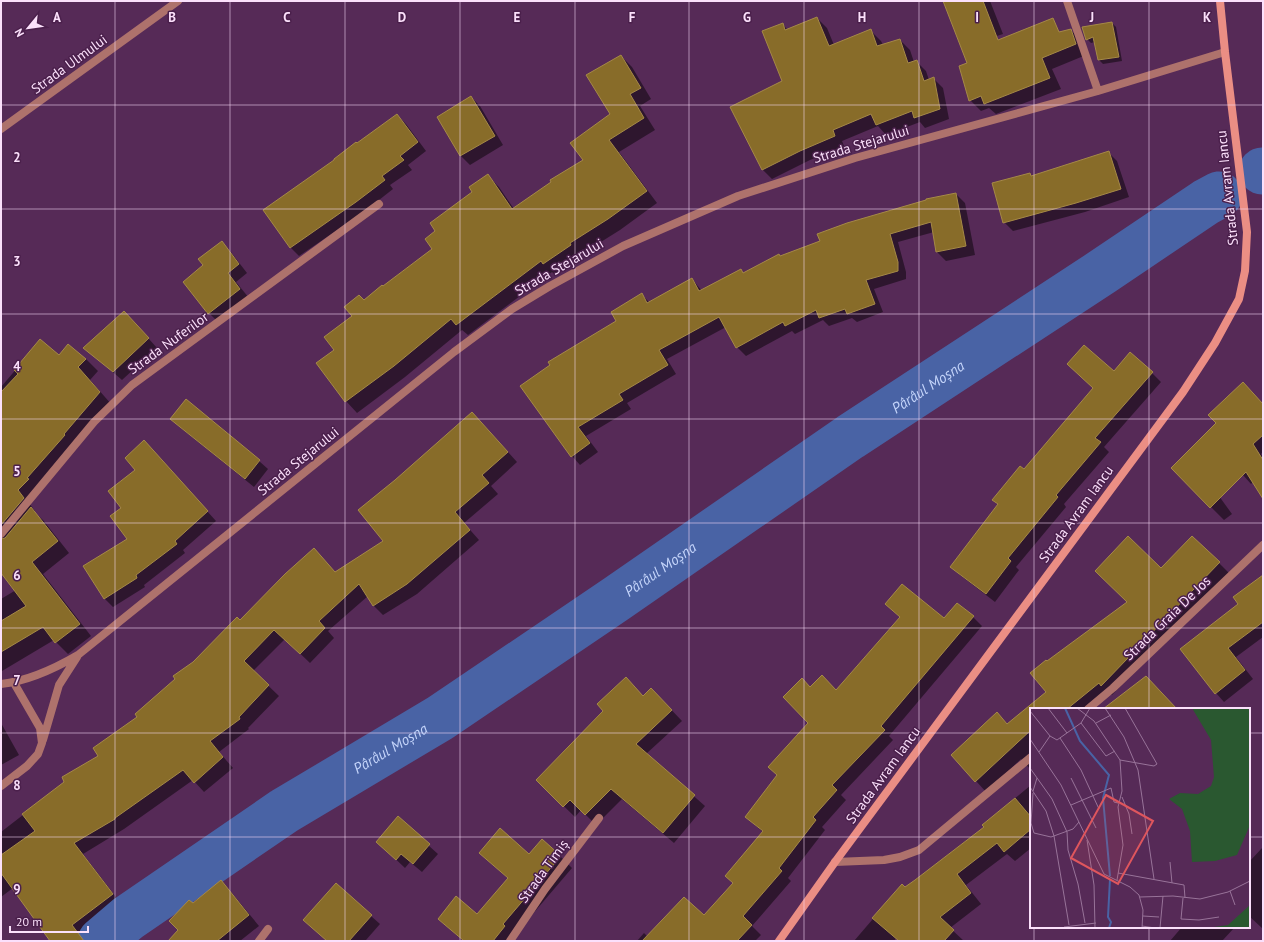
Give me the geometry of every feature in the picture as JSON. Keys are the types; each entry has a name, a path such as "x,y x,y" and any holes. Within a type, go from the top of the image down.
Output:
{"main road":[{"name":"Strada Avram Iancu","path":"779,941 835,862 1183,392 1215,344 1239,299 1245,272 1247,232 1220,1"}],"street":[{"name":"Strada Ulmului","path":"1,129 178,1"},
{"path":"1067,1 1098,91"},
{"name":"Strada Stejarului","path":"1,684 14,683 50,671 78,655 454,352 512,309 616,249 738,196 855,158 1098,91 1225,52"},
{"name":"Strada Nuferilor","path":"1,534 94,422 132,385 379,204"},
{"name":"Strada Graia De Jos","path":"1089,708 1113,688 1263,545"},
{"path":"1,786 27,766 38,754 59,685 78,655"},
{"path":"14,683 40,728 42,743"},
{"path":"835,862 884,860 900,857 920,850 1030,758"},
{"name":"Strada Timiș","path":"510,941 545,890 599,818"},
{"path":"259,941 268,929"}],"building":[{"path":"943,1 983,1 998,40 1053,18 1059,32 1071,29 1076,44 1042,58 1050,78 984,104 981,96 969,101 959,66 967,63"},
{"path":"817,17 829,46 871,29 877,46 900,39 908,63 917,60 924,81 934,77 940,109 914,118 912,111 876,125 871,114 833,130 835,136 762,170 730,107 782,81 762,31 783,23 785,30"},
{"path":"1112,22 1119,57 1098,60 1093,37 1086,40 1082,27"},
{"path":"621,55 641,88 630,94 644,118 609,140 647,191 608,219 570,243 571,245 543,264 541,261 456,325 451,319 394,366 345,402 316,363 334,350 324,337 352,316 344,307 359,295 364,300 432,249 425,239 435,231 430,223 472,192 469,187 488,174 512,209 551,182 550,180 583,160 570,143 610,114 586,75"},
{"path":"471,96 495,136 460,156 437,117"},
{"path":"397,114 418,142 400,156 404,160 382,176 385,180 290,248 263,210"},
{"path":"1109,151 1121,189 1003,223 992,183 1030,173 1031,176"},
{"path":"956,193 966,246 936,252 931,222 890,234 898,262 898,271 866,280 875,304 847,314 845,309 819,318 816,310 785,326 783,322 736,348 719,317 659,350 668,365 619,394 623,400 578,427 590,443 571,457 520,386 550,365 548,362 616,321 611,312 642,293 647,303 692,278 699,291 741,269 743,273 779,254 780,256 820,241 817,234 847,223 926,199"},
{"path":"222,241 239,264 228,273 240,289 208,314 183,282 203,265 198,259"},
{"path":"124,311 149,338 113,372 83,348"},
{"path":"40,339 59,355 68,344 86,359 78,367 100,392 27,478 29,479 18,490 24,498 1,525 1,392 18,374 14,370"},
{"path":"1084,345 1114,371 1130,352 1153,372 1095,438 1101,442 1056,495 1058,497 1008,558 1011,561 986,594 950,567 998,504 992,500 1020,466 1024,469 1093,388 1067,364"},
{"path":"1243,382 1263,404 1263,435 1253,444 1263,460 1263,499 1246,472 1210,508 1171,468 1216,423 1208,415"},
{"path":"186,399 260,460 245,479 170,419"},
{"path":"472,412 508,452 482,475 489,483 455,512 470,530 407,584 373,606 359,584 319,621 325,628 300,654 274,630 244,661 269,685 239,717 240,719 210,741 223,757 194,783 183,770 115,819 74,843 113,894 72,925 84,941 50,941 1,873 1,855 35,831 22,814 64,782 62,777 98,756 93,748 137,717 135,714 175,679 173,676 193,662 237,617 240,620 285,574 314,548 335,572 383,541 358,510 395,480"},
{"path":"144,440 208,511 175,541 177,544 136,575 137,578 104,599 83,566 127,539 110,516 121,508 108,491 135,470 125,458"},
{"path":"31,507 58,541 32,562 80,624 55,643 43,627 1,652 1,621 26,606 1,573 1,539 5,538"},
{"path":"1128,536 1161,568 1192,536 1220,562 1142,643 1126,655 1128,658 1101,686 1099,683 1068,708 1030,708 1030,731 975,782 951,755 997,712 1007,724 1046,692 1030,673 1127,602 1095,571"},
{"path":"1263,575 1263,622 1228,648 1245,670 1215,694 1180,649 1238,604 1233,597"},
{"path":"902,584 944,618 957,603 974,616 881,726 885,730 832,785 837,790 813,817 816,820 779,868 782,871 743,916 752,925 737,941 642,941 684,897 704,915 733,883 725,876 763,831 745,817 777,775 768,767 808,723 783,697 802,678 810,687 822,675 836,690 900,617 885,604"},
{"path":"1146,676 1176,708 1104,708"},
{"path":"626,677 643,696 651,688 672,710 636,744 695,795 663,833 611,789 585,815 570,800 563,807 536,780 603,711 597,704"},
{"path":"1015,798 1030,816 1030,830 1004,852 997,843 957,874 971,893 940,917 954,930 944,941 899,941 872,918 902,884 905,887 915,880 984,827 982,825"},
{"path":"398,816 430,844 413,864 401,854 396,860 376,842"},
{"path":"500,828 529,854 542,839 561,856 503,924 505,926 493,941 464,941 438,919 456,896 477,914 508,878 479,853"},
{"path":"221,880 249,915 217,941 168,941 178,930 169,921 189,900 193,903"},
{"path":"336,883 372,915 349,941 327,941 303,920"}],"waterway":[{"name":"Pârâul Moșna","path":"101,941 128,918 284,811 440,718 616,599 850,437 1206,202 1219,195"}]}
